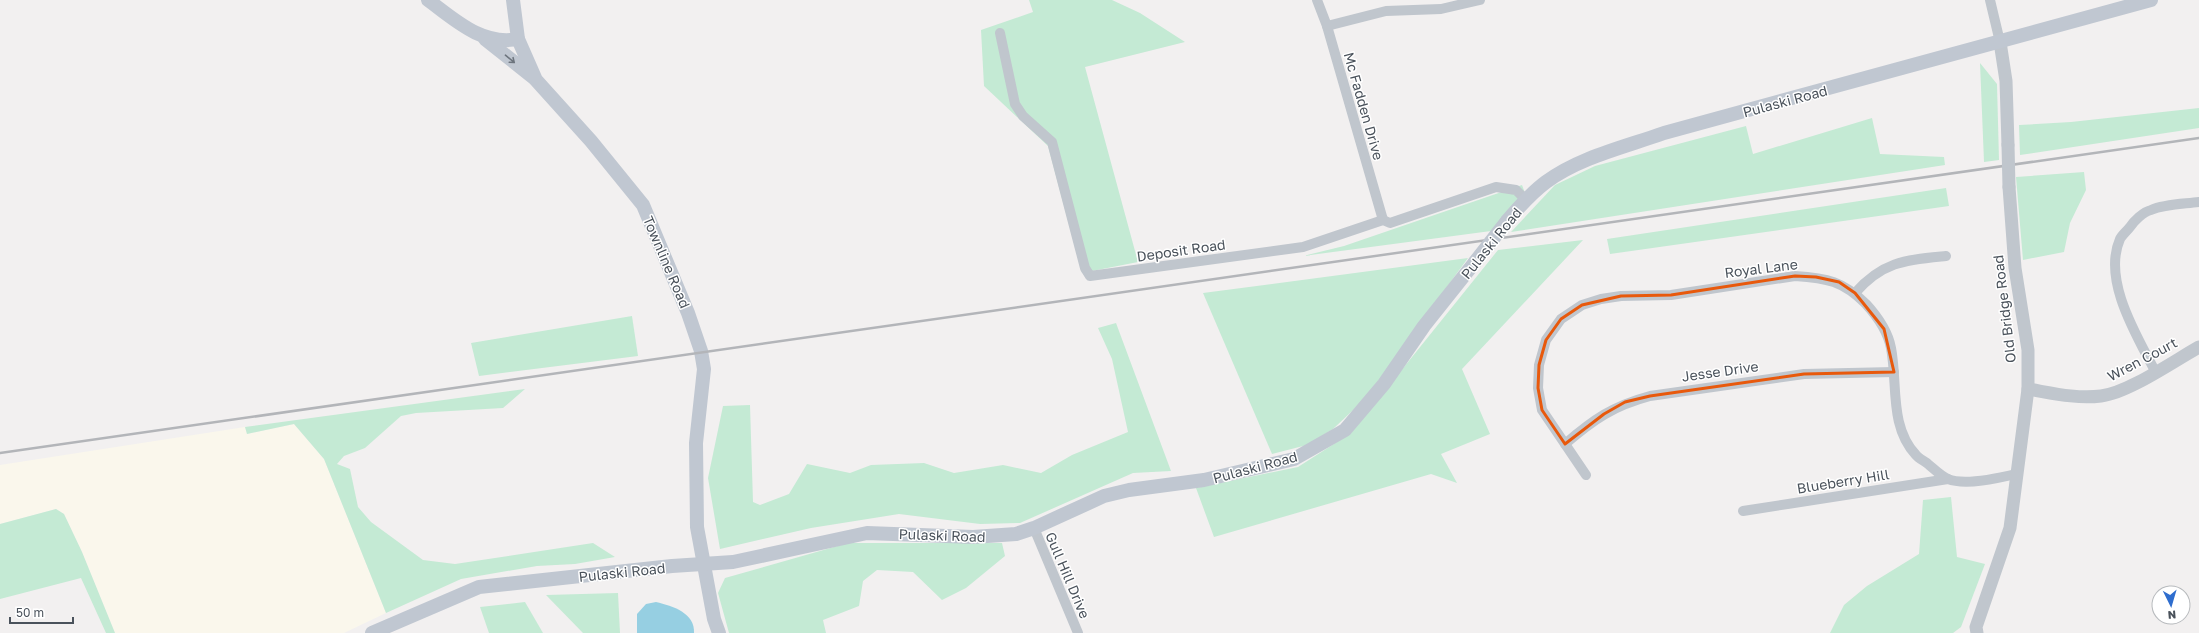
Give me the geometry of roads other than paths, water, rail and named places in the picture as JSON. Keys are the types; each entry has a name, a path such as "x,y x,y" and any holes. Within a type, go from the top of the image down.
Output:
{"main road":[{"path":"428,0 465,27 483,37 536,80"},
{"name":"Townline Road","path":"513,0 518,39 536,80 590,141 643,205 689,314 701,351 704,369 696,443 697,527 714,619 719,633"},
{"name":"Pulaski Road","path":"372,633 479,587 733,562 867,533 973,537 1016,534 1034,528 1104,496 1129,490 1204,480 1294,459 1345,430 1384,384 1424,326 1506,221 1545,183 1562,172 1597,156 1664,133 2151,0"},
{"path":"483,37 500,41 518,39"}],"street":[{"name":"Mc Fadden Drive","path":"1317,0 1327,26 1383,220"},
{"path":"1327,26 1386,11 1441,9 1480,0"},
{"name":"Old Bridge Road","path":"1974,631 2010,528 2028,389 2028,350 2015,268 2009,187 2006,87 2000,42 1990,0"},
{"name":"Deposit Road","path":"1000,33 1015,104 1023,116 1052,142 1085,268 1090,276 1303,247 1383,220 1390,224 1496,187 1516,190 1526,200"},
{"path":"2155,371 2122,301 2116,278 2115,259 2120,239 2133,223 2150,210 2199,202"},
{"path":"1855,293 1873,275 1893,263 1946,256"},
{"name":"Royal Lane","path":"1586,475 1542,410 1538,388 1539,365 1546,340 1561,320 1582,305 1601,299 1621,296 1671,295 1796,276 1816,277 1839,282 1855,293 1871,310 1884,329 1891,347 1896,401 1902,432 1916,456 1948,479"},
{"name":"Wren Court","path":"2028,389 2076,396 2102,396 2123,389 2199,346"},
{"name":"Jesse Drive","path":"1565,444 1604,414 1625,402 1650,396 1804,374 1894,372"},
{"path":"1948,479 1984,481 2016,474"},
{"name":"Blueberry Hill","path":"1743,511 1948,479"},
{"name":"Gull Hill Drive","path":"1034,528 1078,633"}],"water":[{"path":"656,602 676,608 687,615 691,620 694,633 637,633 637,614 646,604"}],"railway":[{"path":"0,453 2199,138"}]}
